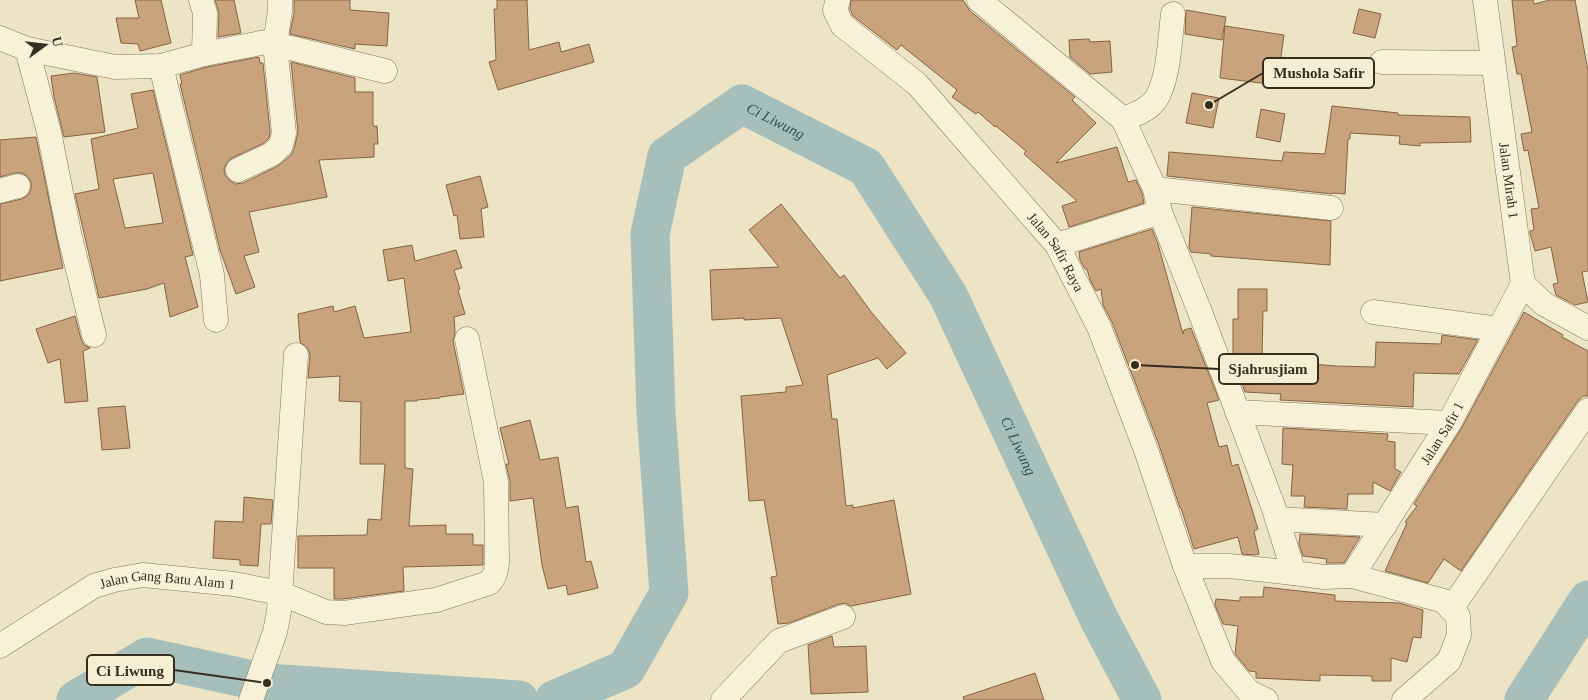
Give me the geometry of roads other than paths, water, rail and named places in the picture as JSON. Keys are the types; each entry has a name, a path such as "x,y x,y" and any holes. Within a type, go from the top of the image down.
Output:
{"street":[{"path":"201,0 205,13 204,54"},
{"path":"238,170 272,154 281,145 284,133 275,44 280,0"},
{"name":"Jalan Safir Raya","path":"838,0 835,10 842,25 917,84 1057,245 1099,327 1146,450 1186,566 1223,661 1249,692 1266,700"},
{"path":"979,0 1123,119 1155,190 1160,212 1273,506 1294,573"},
{"name":"Jalan Mirah 1","path":"1484,0 1523,284"},
{"path":"1123,119 1146,109 1156,99 1165,76 1173,14"},
{"path":"0,38 27,49 115,67 161,66 204,54 266,42 385,71"},
{"path":"27,49 49,132 69,233 94,335"},
{"path":"1382,62 1493,63"},
{"path":"161,66 212,276 216,320"},
{"path":"1155,190 1331,208"},
{"path":"1057,245 1160,212"},
{"path":"1523,284 1544,304 1588,328"},
{"name":"Jalan Safir 1","path":"1352,576 1449,423 1523,284"},
{"path":"1373,312 1499,329"},
{"name":"Jalan Gang Batu Alam 1","path":"0,646 94,586 143,575 234,584 280,593 326,612 344,613 442,598 489,583 493,579 497,563 496,482 467,339"},
{"path":"252,697 275,632 280,593 296,355"},
{"path":"1451,609 1588,410"},
{"path":"1237,412 1449,423"},
{"path":"1277,519 1385,525"},
{"path":"1186,566 1229,566 1324,577 1352,576 1444,601 1458,616 1459,635 1449,661 1404,700"},
{"path":"723,700 779,641 843,617"}],"waterway":[{"name":"Ci Liwung","path":"554,700 626,669 669,593 656,412 650,234 667,156 742,104 866,167 948,295 1099,619 1142,700"},
{"name":"Ci Liwung","path":"1524,700 1588,600"},
{"name":"Ci Liwung","path":"76,700 147,657 267,683 519,700"}],"place":[{"name":"Mushola Safir","path":"1209,105"},
{"name":"Sjahrusjiam","path":"1135,365"},
{"name":"Ci Liwung","path":"267,683"}]}
